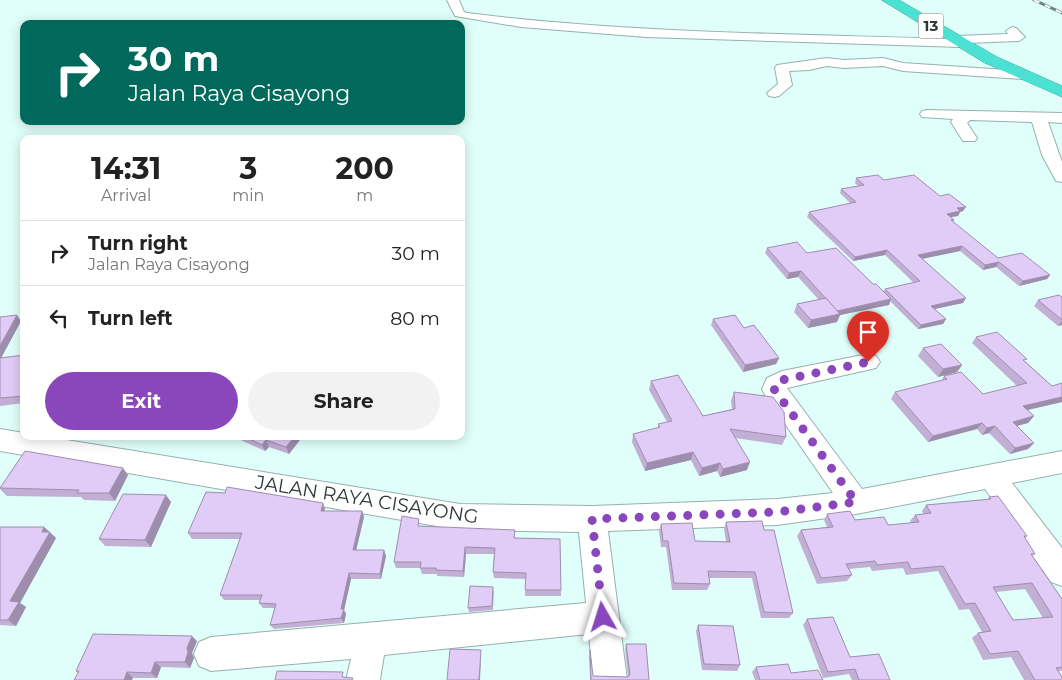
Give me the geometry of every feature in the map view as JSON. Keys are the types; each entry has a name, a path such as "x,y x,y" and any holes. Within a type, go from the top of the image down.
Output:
{"highway":[{"name":"13","path":"889,0 991,60 1062,92"}],"street":[{"path":"453,0 459,14 465,16 521,23 646,33 964,45 1019,37 1012,31"},
{"path":"774,93 785,85 782,68 809,66 827,62 844,64 883,62 903,67 1022,75"},
{"path":"927,114 1062,118"},
{"path":"963,115 964,117 959,122 969,138"},
{"path":"1039,118 1050,155 1062,176"},
{"path":"856,502 774,389 775,384 782,380 868,362"},
{"name":"JALAN RAYA CISAYONG","path":"0,440 460,517 592,519 777,512 856,502 1062,462"},
{"path":"991,476 1062,572"},
{"path":"592,519 610,680"},
{"path":"211,654 298,648 371,639 603,617"},
{"path":"363,680 371,639"}],"building":[{"path":"878,175 884,180 914,175 940,196 949,194 966,207 957,208 960,211 947,214 954,220 951,220 998,258 1022,253 1050,275 1023,281 999,262 985,265 962,246 918,255 966,298 931,306 946,319 921,325 885,289 920,281 887,250 855,257 809,212 856,202 841,189 864,185 856,178"},
{"path":"797,242 807,253 836,248 891,299 837,311 801,271 789,273 767,248"},
{"path":"1059,295 1062,297 1062,320 1038,300"},
{"path":"826,298 840,314 811,320 797,304"},
{"path":"17,315 0,346 0,317"},
{"path":"735,315 744,328 754,325 779,358 745,365 713,319"},
{"path":"997,332 1027,359 1023,360 1052,386 1062,383 1062,397 1023,406 1034,416 1013,422 1034,443 1015,448 995,426 987,428 982,423 933,436 895,392 947,379 944,376 961,372 983,394 1027,383 976,337"},
{"path":"941,344 962,365 943,369 923,348"},
{"path":"20,356 20,396 0,398 0,358"},
{"path":"678,375 703,416 735,409 734,392 773,397 784,412 786,437 730,429 750,462 723,469 720,463 702,468 693,452 647,463 633,434 660,427 658,424 672,421 651,381"},
{"path":"251,440 266,440 262,445"},
{"path":"266,440 292,440 286,447"},
{"path":"25,451 123,468 109,493 77,493 79,490 0,488"},
{"path":"227,487 323,503 321,511 362,511 353,550 384,550 380,574 349,573 341,609 344,609 341,618 270,625 276,604 259,603 262,595 220,595 242,533 188,533 206,492 225,493"},
{"path":"123,494 166,495 145,540 99,539"},
{"path":"998,496 1027,536 1024,536 1035,554 1031,554 1062,599 1062,667 1056,668 1062,680 1035,680 1018,651 990,654 978,633 991,631 975,603 965,604 943,566 911,569 908,562 877,565 875,561 846,564 852,575 821,578 801,530 833,527 827,514 850,511 855,520 884,517 888,525 919,522 915,515 931,513 926,505 991,499 989,497","holes":["1032,583 1053,617 1013,620 993,587"]},
{"path":"402,516 419,519 418,526 515,530 514,538 560,539 561,590 525,590 526,573 493,572 495,548 465,547 463,571 420,568 421,562 394,562"},
{"path":"762,521 764,530 774,530 793,613 764,612 755,572 708,571 710,584 674,583 668,541 663,541 661,524 692,523 695,541 730,542 726,522"},
{"path":"0,527 44,527 42,532 50,532 10,601 19,602 8,620 0,620"},
{"path":"470,586 493,587 492,606 468,608"},
{"path":"833,617 850,657 879,654 890,680 859,680 855,669 828,672 807,619"},
{"path":"698,625 733,626 740,665 704,664"},
{"path":"93,634 192,636 187,648 188,652 185,662 155,662 151,673 127,672 124,680 74,680 79,671 76,671"},
{"path":"626,644 646,644 649,680 591,680 590,650 593,676 628,677 630,675"},
{"path":"450,649 481,650 479,680 447,680"},
{"path":"788,664 791,673 818,670 823,680 760,680 756,667"},
{"path":"277,671 343,672 342,677 353,678 352,680 275,680"}],"railway":[{"path":"1034,0 1062,13"}],"route":[{"path":"603,617 592,519 777,512 856,502 817,447 779,399 774,389 775,384 782,380 868,362"}]}
